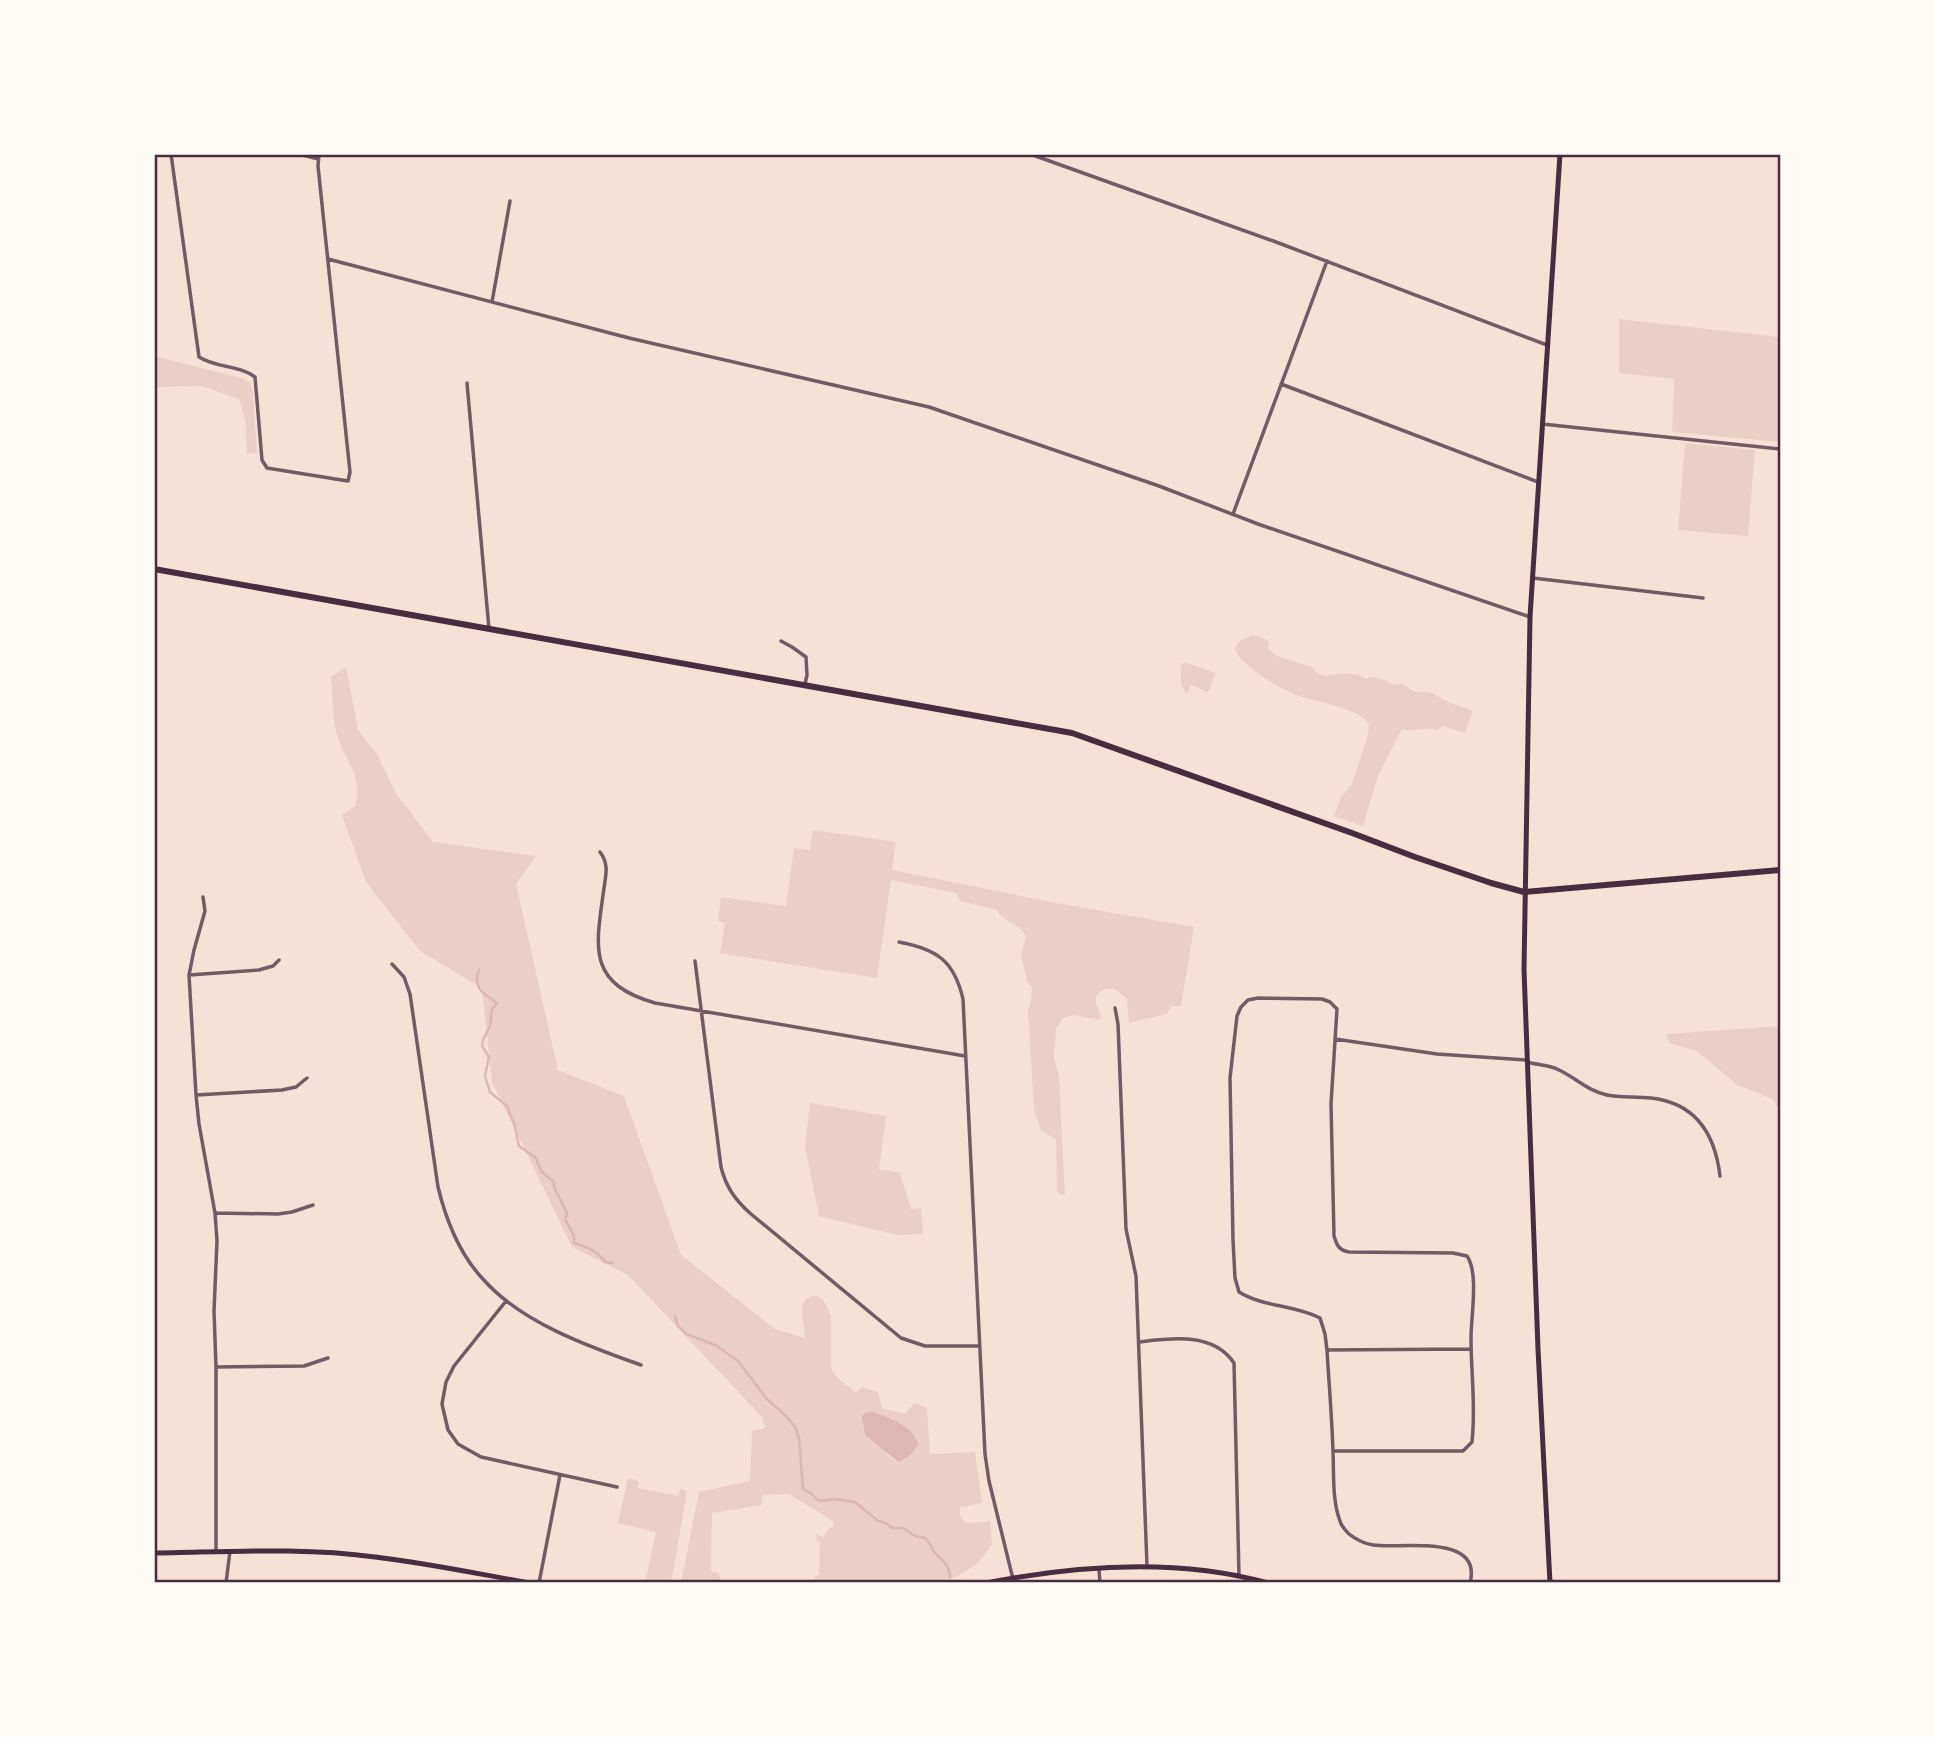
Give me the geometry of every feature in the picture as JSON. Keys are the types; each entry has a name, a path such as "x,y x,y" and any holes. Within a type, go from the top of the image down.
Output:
{"main road":[{"path":"1550,1583 1526,1061 1524,892 1530,617 1560,154"},
{"path":"154,569 1072,733 1415,857 1524,892 1781,870"},
{"path":"154,1553 316,1552 374,1557 530,1583"},
{"path":"986,1583 1147,1566 1209,1570 1268,1583"}],"street":[{"path":"171,154 199,357 208,362 248,372 255,377 262,460 267,468 348,481 350,472 319,157 299,154"},
{"path":"1030,154 1327,261 1548,346"},
{"path":"492,302 510,201"},
{"path":"328,259 629,338 929,407 1530,617"},
{"path":"1233,514 1327,261"},
{"path":"467,383 489,629"},
{"path":"1281,384 1538,482"},
{"path":"1542,424 1781,449"},
{"path":"1533,578 1703,598"},
{"path":"780,641 806,657 805,685"},
{"path":"600,852 607,864 598,944 604,968 623,991 655,1003 702,1012 965,1056"},
{"path":"203,897 205,911 189,975 196,1095 215,1213 217,1254 214,1334 216,1552"},
{"path":"899,942 920,946 942,958 957,978 963,999 985,1454 1013,1579"},
{"path":"189,975 259,970 272,966 279,960"},
{"path":"695,961 721,1167 728,1187 740,1205 901,1338 925,1346 980,1346"},
{"path":"392,964 404,977 410,994 434,1165 444,1210 474,1269 506,1301 544,1324 640,1365"},
{"path":"1333,1451 1463,1451 1472,1443 1474,1423 1471,1261 1467,1256 1453,1253 1349,1252 1343,1251 1336,1244 1331,1104 1337,1009 1322,999 1248,1000 1237,1016 1230,1078 1233,1240 1235,1278 1239,1292 1251,1300 1307,1311 1320,1318 1325,1334 1335,1492 1340,1522 1349,1534 1371,1545 1421,1546 1459,1552 1468,1558 1471,1564 1470,1583"},
{"path":"1115,1008 1118,1024 1126,1229 1135,1268 1147,1566"},
{"path":"1335,1039 1437,1054 1526,1061 1557,1068 1590,1090 1609,1096 1672,1102 1689,1110 1703,1126 1712,1142 1720,1176"},
{"path":"196,1095 282,1090 296,1087 307,1078"},
{"path":"215,1213 278,1214 313,1205"},
{"path":"506,1301 449,1374 442,1404 452,1437 472,1453 491,1460 617,1487"},
{"path":"1138,1342 1189,1338 1204,1341 1227,1353 1234,1363 1239,1576"},
{"path":"1326,1350 1472,1349"},
{"path":"216,1367 304,1366 328,1358"},
{"path":"538,1583 560,1475"},
{"path":"226,1583 230,1551"},
{"path":"1099,1569 1100,1583"}],"shaded area":[{"path":"1619,319 1781,337 1781,442 1672,432 1674,379 1619,373"},
{"path":"154,356 245,379 250,383 257,453 247,454 246,422 239,399 201,386 158,387 154,396"},
{"path":"1685,443 1755,450 1748,536 1678,530"},
{"path":"1253,635 1265,639 1269,643 1268,649 1277,656 1312,667 1317,673 1326,676 1345,673 1366,679 1371,677 1385,680 1394,685 1401,684 1415,692 1430,692 1473,711 1465,733 1443,726 1437,730 1402,729 1378,776 1363,826 1334,816 1341,797 1352,784 1369,724 1346,709 1289,692 1256,672 1235,648 1241,640"},
{"path":"1184,662 1216,673 1208,692 1191,685 1187,694 1184,691 1181,665"},
{"path":"346,667 358,730 377,754 396,793 433,842 536,856 516,884 558,1070 624,1096 681,1255 775,1329 805,1338 803,1304 810,1297 818,1296 824,1301 831,1316 831,1368 837,1377 856,1393 862,1387 878,1392 882,1408 905,1414 914,1403 927,1408 930,1454 975,1452 982,1503 960,1507 960,1516 965,1522 990,1521 992,1544 978,1563 958,1576 929,1583 815,1583 815,1576 819,1575 820,1542 817,1541 816,1534 823,1537 829,1528 834,1527 833,1521 789,1494 763,1495 761,1505 712,1513 711,1571 719,1573 720,1582 725,1583 681,1583 699,1492 750,1481 752,1431 765,1428 762,1417 628,1275 572,1247 492,1082 482,988 420,951 366,882 342,815 355,806 357,786 336,732 331,677","holes":["881,1415 898,1422 916,1437 905,1460 897,1462 887,1455"]},
{"path":"813,830 896,842 892,870 1194,927 1181,1006 1171,1006 1167,1014 1129,1023 1127,999 1117,991 1106,989 1097,995 1096,999 1100,1020 1074,1015 1063,1018 1056,1029 1054,1058 1059,1077 1065,1195 1057,1191 1056,1140 1041,1130 1034,1111 1028,1010 1032,987 1027,982 1021,954 1026,937 1020,928 997,910 960,901 956,893 891,880 877,978 720,953 725,923 718,921 721,897 786,906 794,848 810,850"},
{"path":"1781,1026 1781,1115 1773,1099 1737,1085 1697,1051 1669,1043 1666,1034"},
{"path":"810,1103 886,1116 879,1169 900,1173 911,1209 921,1208 923,1234 897,1235 819,1216 805,1147"},
{"path":"872,1412 893,1420 911,1432 918,1444 912,1453 898,1462 865,1435 862,1416"},
{"path":"628,1478 639,1481 638,1488 678,1496 681,1488 687,1492 671,1583 645,1583 656,1532 618,1523"}],"waterway":[{"path":"479,970 478,986 497,1003 492,1009 490,1026 482,1046 489,1057 485,1076 490,1092 508,1107 519,1146 536,1158 541,1171 554,1182 567,1213 565,1219 574,1236 574,1243 592,1250 605,1262 613,1263"},
{"path":"675,1316 678,1326 686,1334 715,1345 738,1361 766,1398 795,1427 799,1438 803,1489 821,1501 834,1499 855,1502 878,1521 925,1538 947,1567 950,1578"}]}
